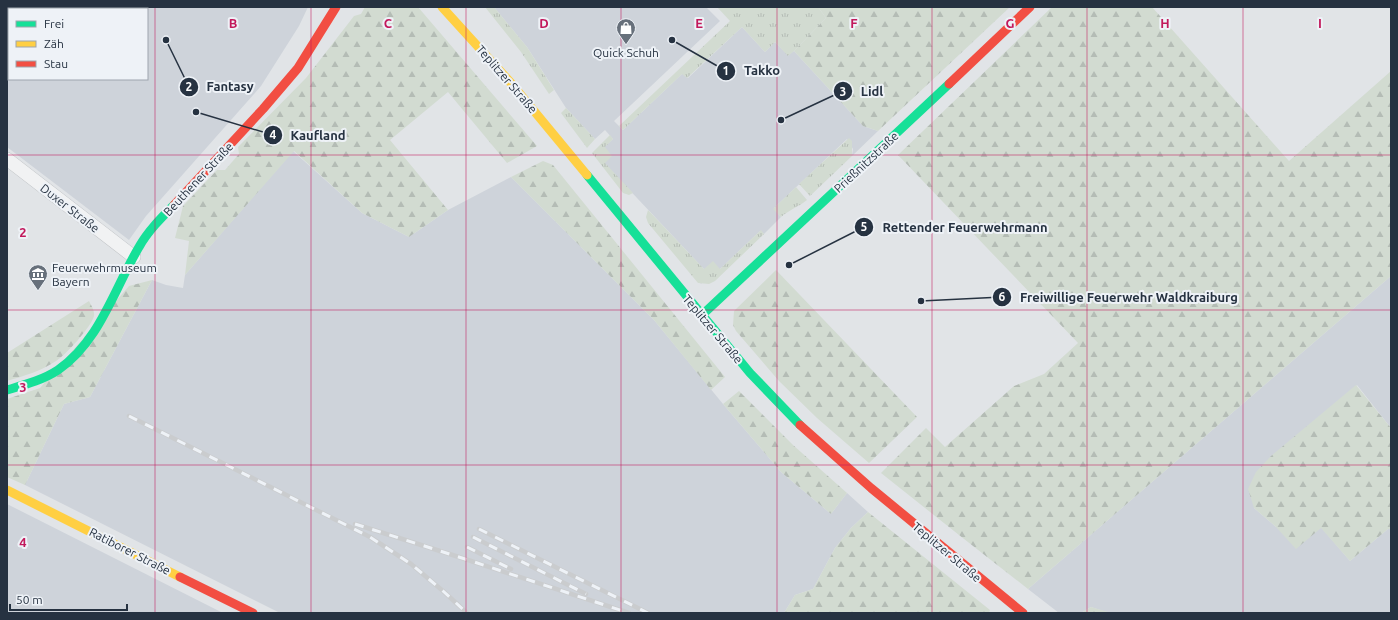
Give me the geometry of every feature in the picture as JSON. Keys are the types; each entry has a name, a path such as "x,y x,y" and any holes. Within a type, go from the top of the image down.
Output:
{"street":[{"name":"Beuthener Straße","path":"7,390 51,374 74,358 89,339 101,320 141,243 150,230 263,109 298,68 336,7"},
{"name":"Teplitzer Straße","path":"442,7 533,108 702,315 750,372 794,420 876,493 1023,613"},
{"name":"Prießnitzstraße","path":"702,315 1030,7"},
{"name":"Duxer Straße","path":"7,158 134,257"},
{"name":"Ratiborer Straße","path":"7,490 253,613"}],"shaded area":[{"path":"7,7 308,7 299,26 261,86 146,216 129,240 7,147"},
{"path":"494,7 706,7 720,21 614,121 623,130 683,73 688,78 742,27 765,52 775,42 788,55 794,51 863,126 878,131 852,156 853,149 847,139 774,208 781,217 764,234 760,231 720,269 704,269 604,163 604,147 613,139 605,130 595,139 566,108 527,47"},
{"path":"293,151 362,213 409,237 448,210 511,177 654,320 781,472 831,514 847,493 868,512 851,528 835,548 813,589 795,595 784,613 280,613 25,485 64,404 90,397 152,280 166,285 183,288 185,275"},
{"path":"1391,276 1391,428 1357,385 1254,508 1276,527 1321,527 1350,561 1388,529 1391,529 1391,613 1109,613 1091,607 1081,613 1059,613 1028,589"},
{"path":"7,504 223,613 7,613"}],"green space":[{"path":"365,7 418,7 537,146 507,163 448,92 390,140 448,210 409,237 362,213 294,151 185,275 189,241 175,238 183,206 217,170 225,170 239,154 238,147 306,78 354,16 361,14"},
{"path":"485,7 494,7 527,47 554,90 549,94 521,52"},
{"path":"717,7 818,7 826,18 788,56 775,42 765,52 742,27 687,78 682,74 623,130 619,126 730,21"},
{"path":"818,7 1010,7 878,131 863,126 794,51 826,18"},
{"path":"1052,7 1152,7 1289,161 1391,71 1391,276 1028,589 881,473 926,428 945,447 1014,386 1044,374 1078,343 898,155"},
{"path":"566,108 595,139 587,148 561,113"},
{"path":"610,135 613,139 605,147 612,156 605,163 633,193 629,195 623,193 592,153"},
{"path":"849,138 852,141 852,156 810,196 799,184"},
{"path":"543,161 553,165 725,377 711,390 654,320 511,177"},
{"path":"796,187 807,200 781,217 773,209"},
{"path":"648,210 704,269 713,261 720,269 761,230 764,234 715,281 709,284 698,283 648,223 646,217"},
{"path":"776,270 917,417 869,463 817,418 779,381 736,331 733,325 734,311"},
{"path":"152,280 90,397 64,404 25,485 7,477 7,399 40,388 129,286"},
{"path":"89,301 94,312 92,321 78,340 60,358 44,368 7,381 7,353"},
{"path":"1356,385 1391,428 1391,529 1388,529 1350,561 1321,528 1296,549 1276,527 1254,508 1248,489 1256,472 1271,456"},
{"path":"739,391 793,445 847,493 831,514 781,472 723,404"},
{"path":"868,512 990,610 989,613 784,613 795,595 813,589 835,548 851,528"},
{"path":"1091,607 1108,612 1109,613 1081,613"}],"railway":[{"path":"129,416 370,537 411,564 467,613"},
{"path":"355,524 629,613"},
{"path":"479,529 648,613"},
{"path":"473,537 586,594"},
{"path":"467,547 511,569"}],"traffic: fast":[{"path":"702,315 949,84"},
{"path":"587,175 750,373 800,425"},
{"path":"7,390 46,377 73,358 85,344 105,313 130,263 146,236 174,205"}],"traffic: slow":[{"path":"442,7 511,83 587,175"},
{"path":"7,490 180,577"}],"traffic: jam":[{"path":"174,205 263,109 298,68 336,7"},
{"path":"949,84 1030,7"},
{"path":"800,425 871,488 1023,613"},
{"path":"180,577 253,613"}],"place":[{"name":"Fantasy","path":"166,40"},
{"name":"Takko","path":"672,40"},
{"name":"Quick Schuh","path":"626,45"},
{"name":"Kaufland","path":"196,112"},
{"name":"Lidl","path":"781,120"},
{"name":"Rettender Feuerwehrmann","path":"789,265"},
{"name":"Feuerwehrmuseum Bayern","path":"38,291"},
{"name":"Freiwillige Feuerwehr Waldkraiburg","path":"921,301"}]}
